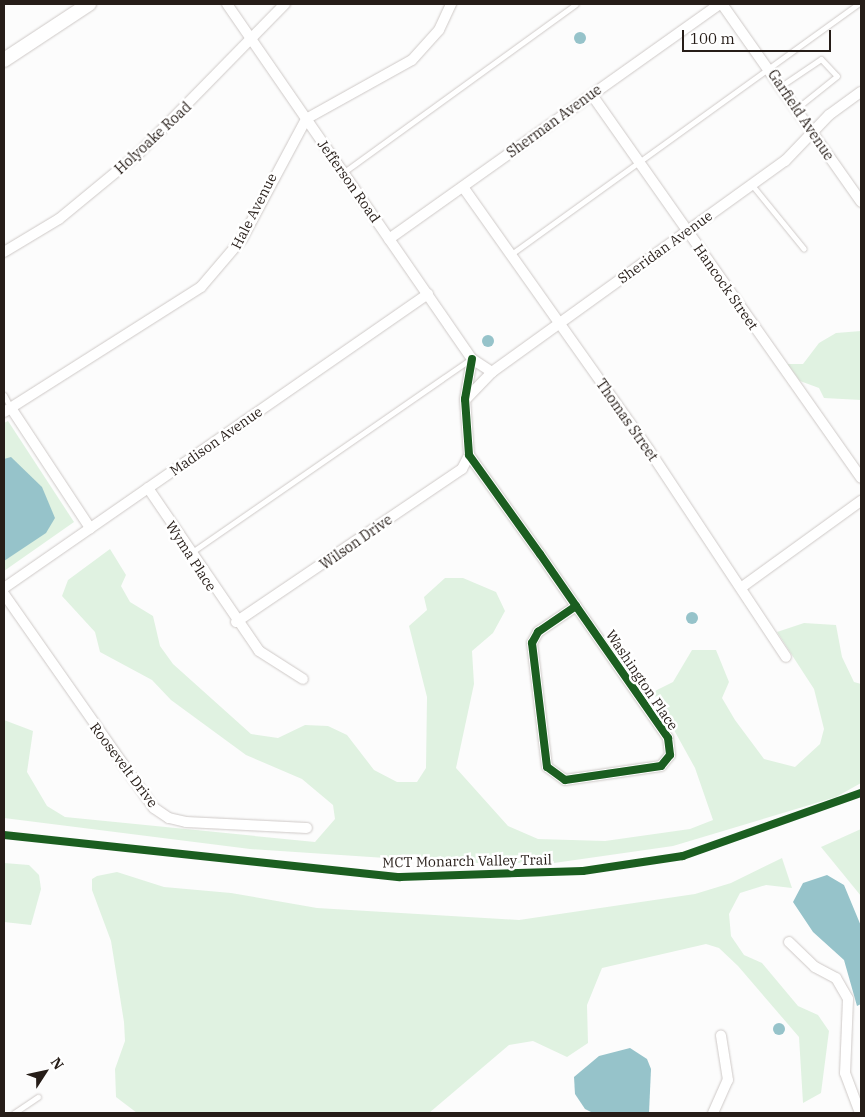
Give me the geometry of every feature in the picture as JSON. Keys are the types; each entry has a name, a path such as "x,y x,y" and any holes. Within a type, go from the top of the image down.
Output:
{"main road":[{"path":"4,60 89,4"}],"street":[{"name":"Jefferson Road","path":"227,4 472,359 492,372"},
{"name":"Holyoake Road","path":"4,252 86,199 175,118 285,4"},
{"path":"306,119 412,60 438,30 451,4"},
{"name":"Garfield Avenue","path":"721,4 797,108 861,202"},
{"name":"Sherman Avenue","path":"389,239 721,4"},
{"name":"Sheridan Avenue","path":"465,399 492,372 752,185 814,135 829,115 861,92"},
{"name":"Hancock Street","path":"592,95 861,478"},
{"name":"Hale Avenue","path":"7,410 148,323 216,273 242,238 306,119"},
{"name":"Thomas Street","path":"463,187 742,587 786,657"},
{"name":"Madison Avenue","path":"4,588 428,294"},
{"path":"469,455 465,399 472,359"},
{"path":"7,410 90,528"},
{"name":"Washington Place","path":"469,455 576,606 668,738 670,755 661,766 565,780 547,767 532,643 538,632 576,606"},
{"name":"Wilson Drive","path":"236,622 462,469 469,455"},
{"name":"Wyma Place","path":"148,488 236,622 259,651 303,679"},
{"path":"742,587 861,501"},
{"name":"Roosevelt Drive","path":"4,594 154,808 186,822 307,828"},
{"path":"789,942 816,967 836,978 848,999 845,1073 860,1113"},
{"path":"714,1113 728,1080 720,1036"}],"lane":[{"path":"343,173 576,4"},
{"path":"510,254 858,4"},
{"path":"781,86 821,59 837,76 797,108"},
{"path":"752,185 804,249"},
{"path":"190,554 472,359"},
{"path":"4,395 7,410"},
{"path":"14,1113 38,1097"}],"green space":[{"path":"861,331 861,400 824,398 819,388 800,381 787,364 803,364 819,343 836,333"},
{"path":"8,421 74,522 4,571 4,423"},
{"path":"110,549 126,575 121,586 130,602 153,616 160,646 173,664 251,734 278,738 305,725 328,726 347,735 374,770 397,782 417,782 426,768 427,697 409,626 427,610 424,597 445,578 463,578 496,592 505,611 493,633 472,651 474,684 456,768 508,826 538,839 605,841 690,829 713,820 695,768 653,692 673,682 692,650 716,650 729,682 722,698 735,720 764,759 795,767 820,744 824,729 814,689 777,632 804,623 836,625 842,657 854,682 861,684 861,783 836,797 673,846 554,863 461,863 250,849 4,818 4,720 33,731 27,772 47,806 65,817 315,842 335,819 333,805 302,779 246,755 171,700 152,680 100,652 95,632 62,596 68,580"},
{"path":"861,829 861,896 821,847"},
{"path":"782,858 792,888 766,885 740,893 729,914 731,936 744,955 762,963 798,1006 818,1015 829,1031 821,1093 803,1103 799,1037 738,966 719,948 706,944 602,968 587,1005 588,1043 567,1057 533,1041 509,1045 429,1113 137,1113 116,1097 115,1069 125,1041 124,1022 111,941 92,890 92,879 97,876 117,872 164,887 231,893 317,908 519,920 695,894 731,883"},
{"path":"4,863 29,865 39,875 41,889 31,925 4,922"}],"water":[{"path":"580,32 586,38 580,44 574,38"},
{"path":"486,335 490,335 494,341 490,347 486,347 482,343 482,339"},
{"path":"11,457 42,487 55,518 46,533 4,561 4,459"},
{"path":"694,612 697,613 697,623 690,624 687,623 686,616 687,613"},
{"path":"827,875 844,885 861,926 861,1004 857,1006 844,960 813,932 793,902 803,883"},
{"path":"777,1023 781,1023 785,1029 781,1035 777,1035 773,1031 773,1027"},
{"path":"630,1048 647,1059 651,1069 649,1113 593,1113 585,1109 575,1094 574,1077 599,1056"}],"cycle path":[{"path":"472,359 465,399 469,455 540,554 668,738 670,755 661,766 565,780 547,767 532,643 538,632 576,606"},
{"name":"MCT Monarch Valley Trail","path":"4,835 400,877 583,871 683,856 861,793"}]}
